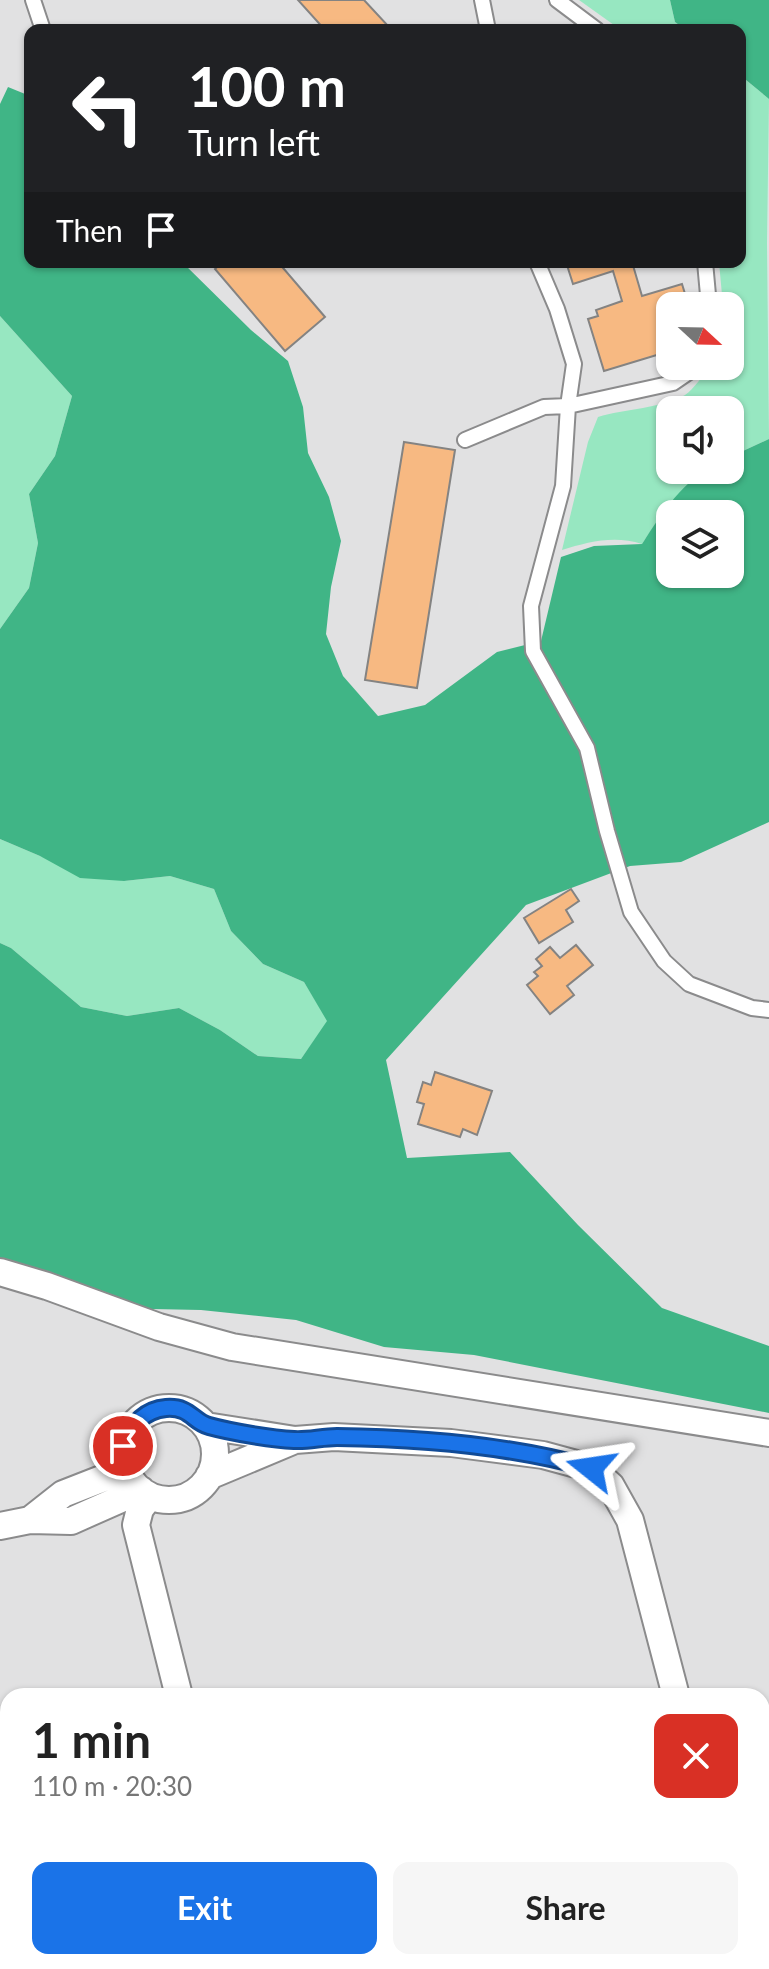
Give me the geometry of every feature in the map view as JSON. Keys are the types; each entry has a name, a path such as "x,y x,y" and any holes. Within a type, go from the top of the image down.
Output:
{"street":[{"path":"0,1272 159,1327 232,1347 769,1433"},
{"path":"209,1476 215,1455 213,1440 206,1426 194,1416 180,1409 165,1408 150,1412 138,1420 129,1432 123,1446 123,1461 139,1485 164,1500 179,1499 193,1493 209,1476 295,1440"},
{"path":"206,1426 295,1440 334,1437 451,1443 543,1455 591,1468 611,1486 630,1520 674,1688"},
{"path":"0,1526 30,1520 63,1494 139,1485"},
{"path":"139,1485 140,1509 136,1525 177,1688"}],"lane":[{"path":"33,0 41,24"},
{"path":"482,0 487,24"},
{"path":"557,0 589,24"},
{"path":"540,268 557,309 574,364 563,486 531,606 533,651 587,748 631,912 664,961 689,984 752,1008 769,1010"},
{"path":"706,268 708,292"},
{"path":"465,440 544,407 568,406 677,380"}],"green space":[{"path":"579,0 670,0 678,24 613,24"},
{"path":"670,0 769,0 769,99 746,80 746,24 675,22"},
{"path":"746,80 769,99 769,439 744,451 744,396 683,396 699,380 744,380 744,292 722,292 720,268 746,268"},
{"path":"8,87 24,94 24,268 188,268 251,330 288,361 303,407 308,453 329,497 341,541 331,587 326,634 343,676 378,716 425,705 497,652 541,641 561,557 594,546 642,544 656,522 656,588 744,588 744,500 674,500 688,484 744,484 744,451 769,439 769,822 681,862 630,866 526,905 386,1060 407,1158 510,1152 662,1308 769,1346 769,1413 474,1355 384,1347 296,1320 201,1310 103,1308 0,1261 0,943 11,948 81,1007 127,1016 179,1008 220,1030 258,1056 301,1059 327,1021 304,982 263,964 231,931 214,889 170,876 124,881 80,878 0,839 0,629 29,588 38,543 29,494 55,456 72,396 0,316 0,104"},
{"path":"0,316 72,396 55,456 29,494 38,543 29,588 0,629"},
{"path":"655,406 656,484 692,484 674,500 656,500 656,523 642,544 611,540 562,550 588,442 598,417"},
{"path":"0,839 40,856 124,881 170,876 214,889 231,931 263,964 304,982 328,1021 301,1059 258,1056 220,1030 179,1008 127,1016 81,1007 11,948 0,943"}],"building":[{"path":"298,0 364,0 386,24 320,24"},
{"path":"283,268 325,317 285,351 215,269"},
{"path":"568,268 634,268 642,296 682,284 684,292 656,292 656,355 604,371 588,319 598,316 596,310 622,301 613,271 573,284"},
{"path":"404,442 455,450 417,688 365,680"},
{"path":"571,889 579,901 566,910 573,922 539,943 524,918"},
{"path":"576,945 593,965 567,986 574,995 550,1014 527,985 538,976 534,972 542,966 536,959 550,947 560,958"},
{"path":"435,1072 492,1091 477,1135 463,1129 460,1137 418,1124 424,1104 417,1102 423,1082 431,1085"}],"route":[{"path":"123,1446 138,1420 150,1412 165,1408 180,1409 206,1426 295,1440 334,1437 451,1443 543,1455 591,1468"}]}
